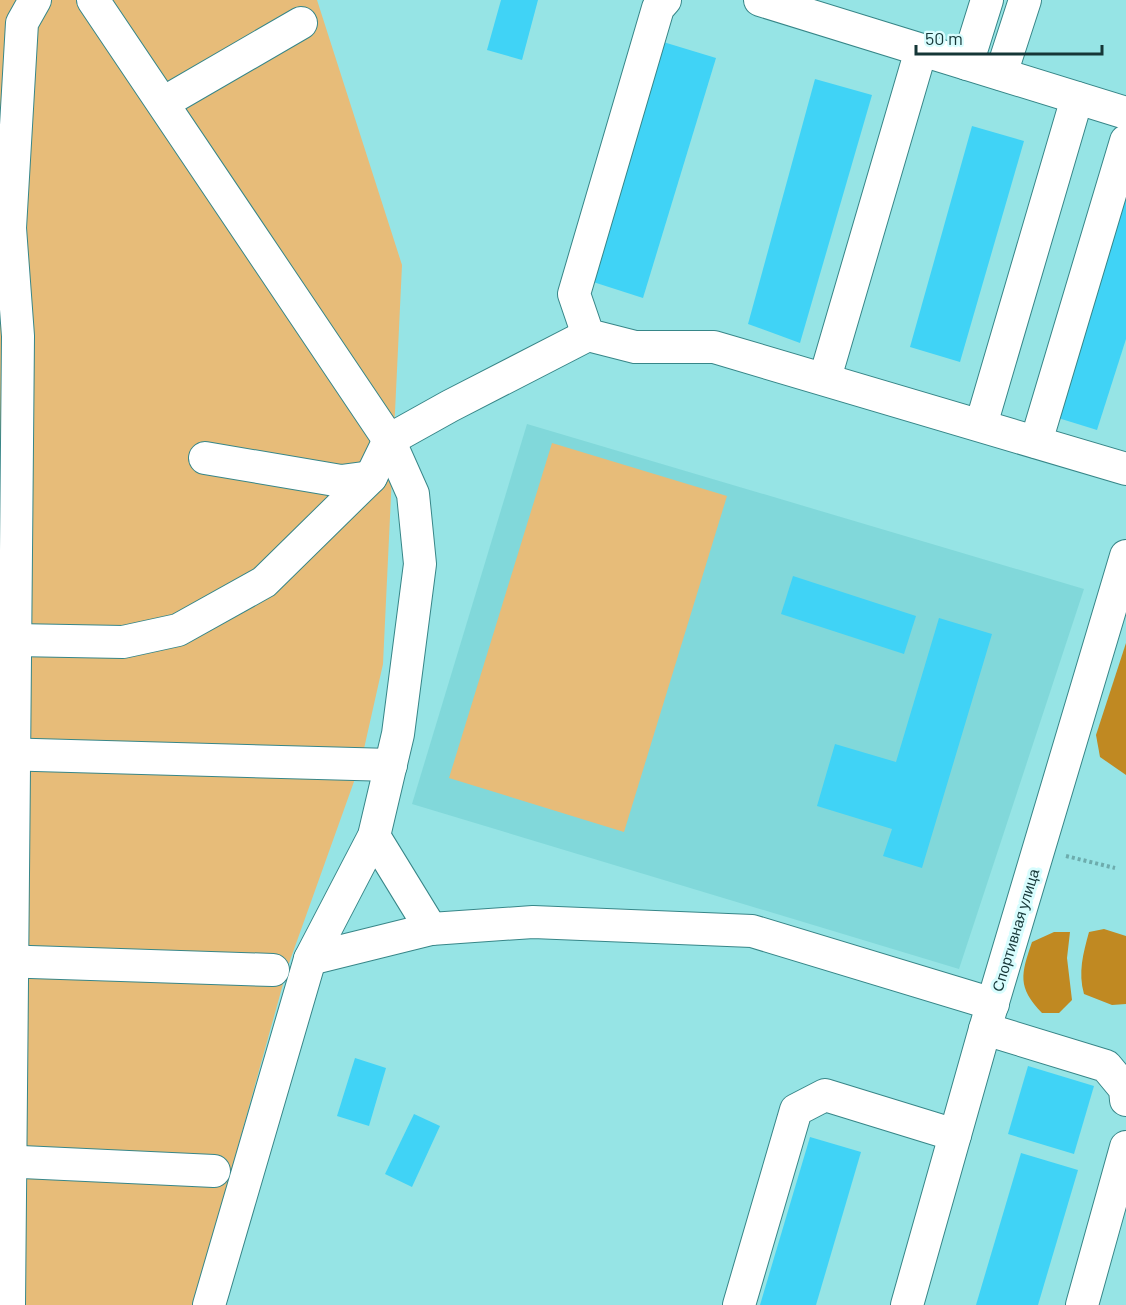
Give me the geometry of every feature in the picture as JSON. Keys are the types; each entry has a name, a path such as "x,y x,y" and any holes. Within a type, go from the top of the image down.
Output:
{"street":[{"path":"9,1305 5,1161 5,961 7,754 15,640 8,554 18,336 10,228 22,23 35,0"},
{"path":"93,0 389,440 413,494 420,564 398,734 374,836 310,959 209,1305"},
{"path":"588,335 574,294 658,8 665,0"},
{"path":"968,64 987,0"},
{"path":"1001,75 1025,0"},
{"path":"765,1 816,8 921,50 1126,113"},
{"path":"163,103 301,23"},
{"path":"825,378 921,50"},
{"path":"981,425 1077,98"},
{"path":"1036,442 1126,141"},
{"path":"15,640 123,642 178,630 264,582 371,477 389,440 588,335 635,347 714,347 1126,469"},
{"path":"205,458 341,481 371,477"},
{"name":"Спортивная улица","path":"907,1305 989,1016 1126,556"},
{"path":"7,754 391,765"},
{"path":"374,836 431,929"},
{"path":"310,959 431,929 533,922 752,931 989,1016 1106,1065 1126,1092"},
{"path":"5,961 273,970"},
{"path":"740,1305 796,1110 825,1095 955,1135"},
{"path":"1082,1305 1126,1147"},
{"path":"5,1161 214,1171"}],"path":[{"path":"1039,849 1115,868"}],"shaded area":[{"path":"0,0 317,0 402,265 383,664 361,762 288,966 194,1305 0,1305"},
{"path":"527,424 1084,589 959,969 412,804"},
{"path":"552,443 727,496 624,832 449,778"},
{"path":"1126,643 1126,775 1100,757 1096,735"},
{"path":"1104,929 1126,936 1126,1004 1112,1005 1084,994 1081,971 1089,932"},
{"path":"1054,932 1070,932 1067,958 1072,1000 1059,1013 1042,1013 1025,988 1023,980 1025,963 1032,942"}],"building":[{"path":"501,0 538,0 522,60 487,50"},
{"path":"660,41 716,58 643,298 587,280"},
{"path":"815,79 872,95 800,343 748,324"},
{"path":"972,126 1024,141 960,362 910,347"},
{"path":"1126,193 1126,339 1097,430 1055,417"},
{"path":"793,576 916,616 904,654 781,614"},
{"path":"939,618 992,634 922,868 883,856 892,829 817,806 835,744 896,762"},
{"path":"355,1058 386,1068 369,1126 337,1116"},
{"path":"1028,1066 1094,1086 1074,1154 1008,1134"},
{"path":"414,1114 440,1126 412,1187 385,1174"},
{"path":"810,1137 861,1152 816,1305 760,1305"},
{"path":"1021,1153 1078,1170 1038,1305 976,1305"}]}
